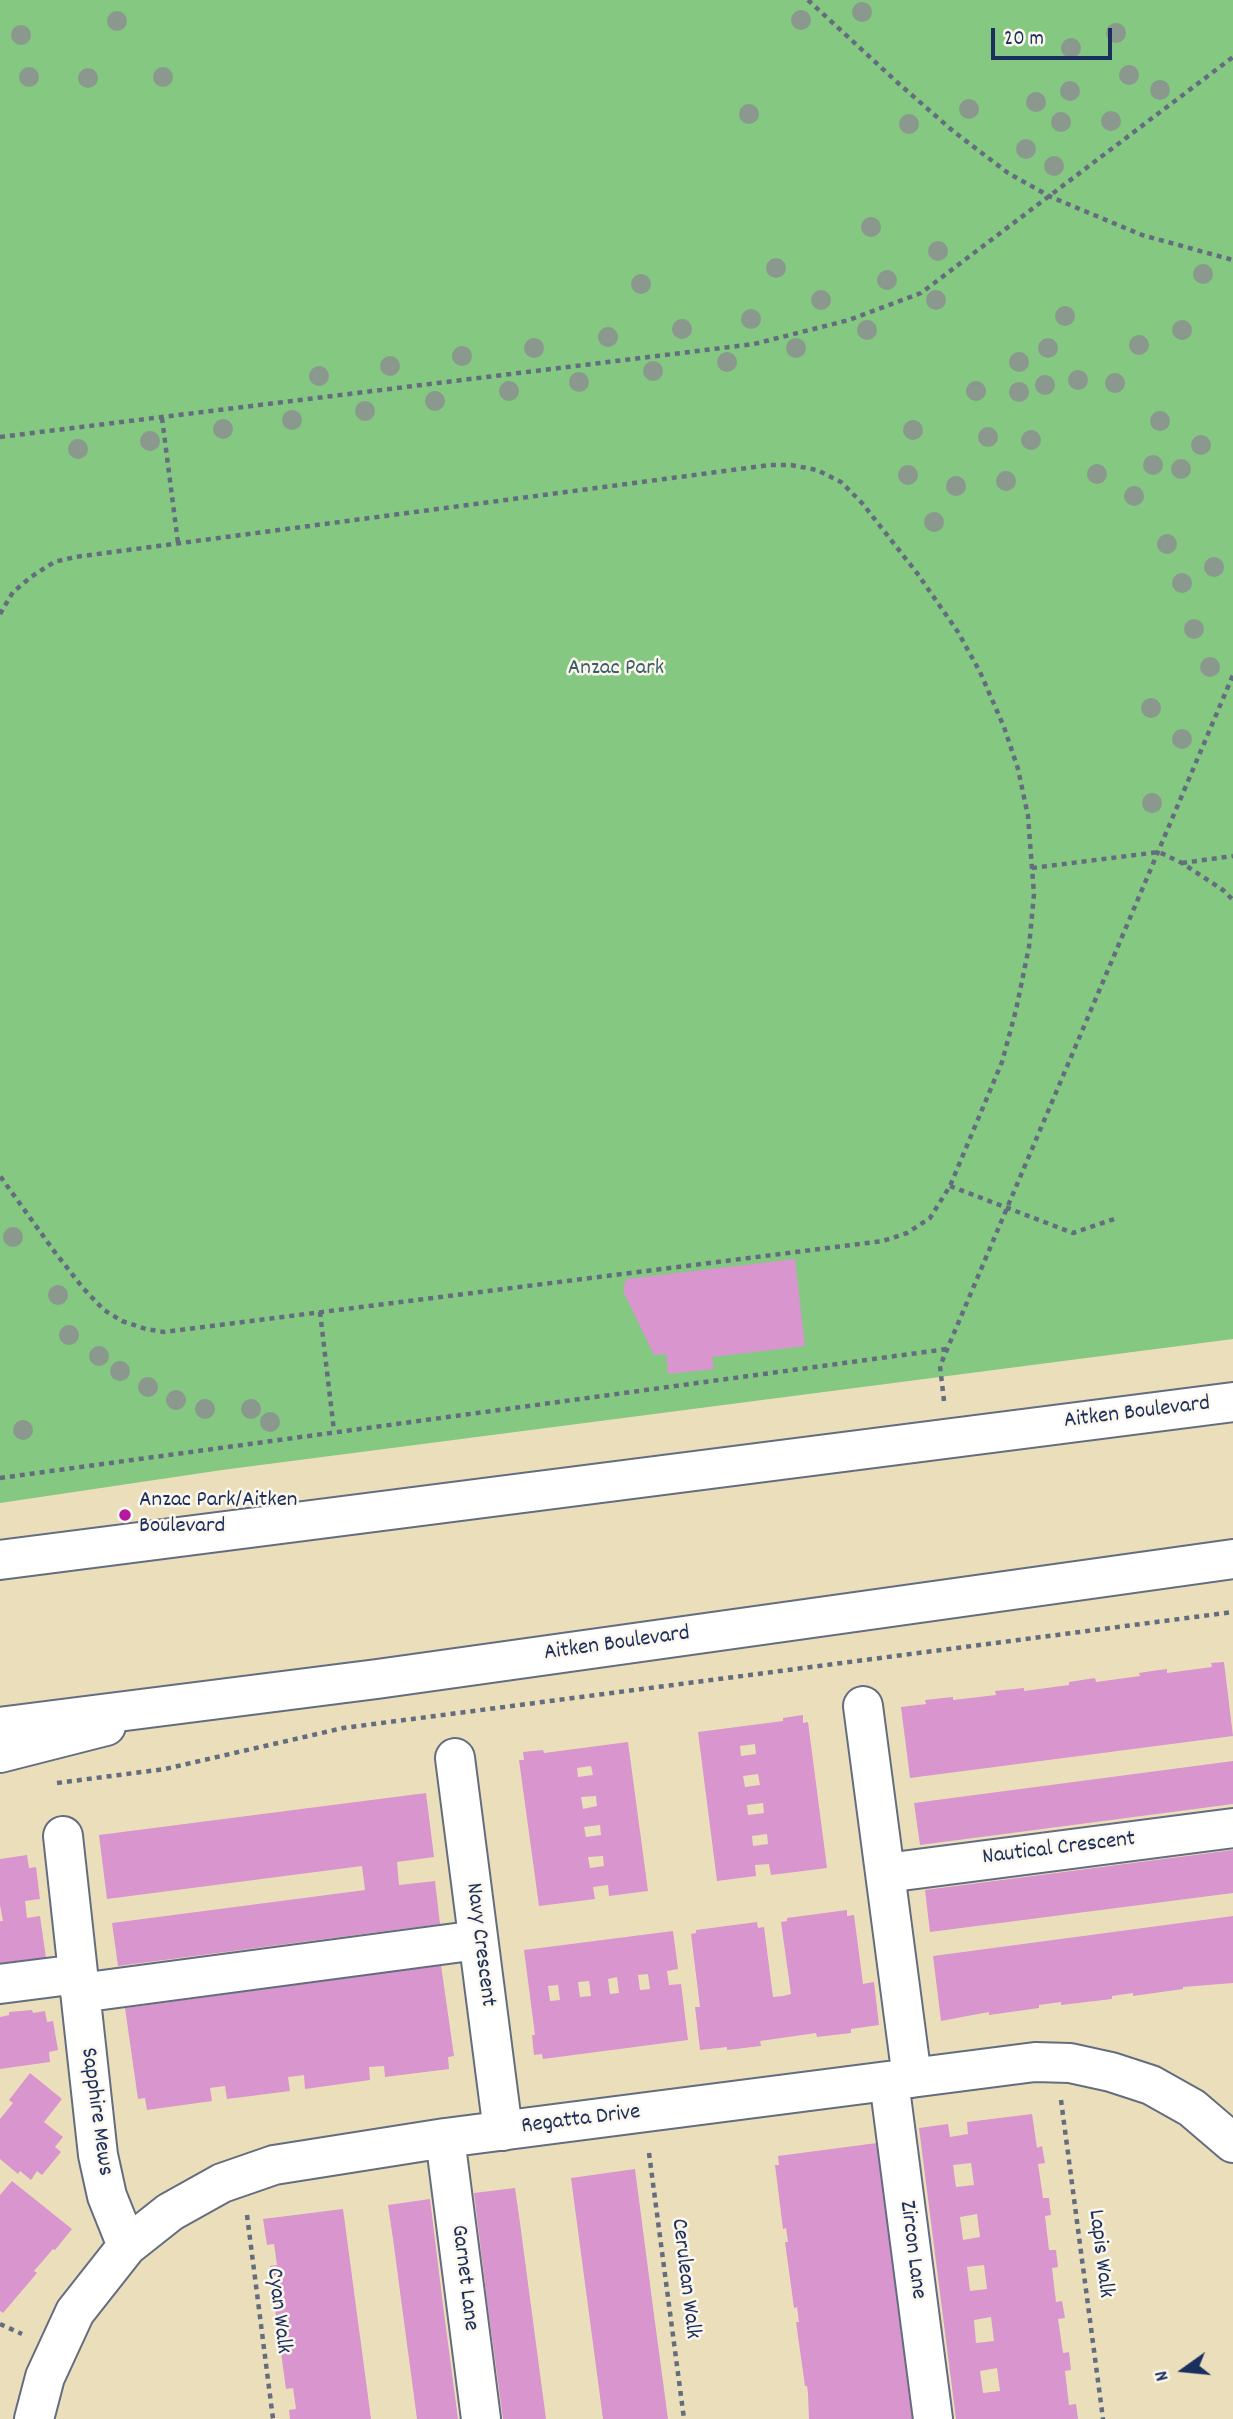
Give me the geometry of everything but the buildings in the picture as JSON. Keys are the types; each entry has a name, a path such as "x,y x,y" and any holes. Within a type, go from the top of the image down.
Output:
{"street":[{"name":"Aitken Boulevard","path":"0,1560 1233,1402"},
{"name":"Aitken Boulevard","path":"0,1727 1233,1559"},
{"path":"0,1753 210,1700"},
{"path":"863,1706 886,1873 901,2079"},
{"name":"Navy Crescent","path":"455,1758 503,2131"},
{"name":"Nautical Crescent","path":"886,1873 1233,1828"},
{"name":"Sapphire Mews","path":"63,1836 98,2155 107,2196 127,2246"},
{"path":"0,1984 79,1983 478,1940"},
{"name":"Regatta Drive","path":"34,2419 45,2377 75,2312 127,2246 170,2212 222,2183 274,2165 445,2138 1035,2062 1070,2063 1151,2085 1192,2108 1233,2143"},
{"name":"Zircon Lane","path":"901,2079 933,2419"},
{"name":"Garnet Lane","path":"445,2138 481,2419"}],"path":[{"path":"808,0 953,131 1009,173 1051,197 1142,235 1233,260"},
{"path":"0,437 754,344 849,320 921,293 1233,57"},
{"path":"162,418 178,542"},
{"path":"0,614 13,592 31,577 54,562 75,556 770,465 791,465 817,470 841,482 862,503 917,573 958,632 980,672 1004,727 1018,769 1028,816 1034,894 1029,947 1002,1062 950,1186 930,1218 906,1233 883,1241 164,1332 122,1321 104,1310 83,1288 0,1176"},
{"path":"944,1401 940,1366 1233,675"},
{"path":"1032,868 1159,852 1182,863 1223,890 1233,900"},
{"path":"1182,863 1233,856"},
{"path":"950,1186 1073,1233 1117,1218"},
{"path":"320,1312 334,1431"},
{"path":"0,1478 947,1349"},
{"path":"55,1783 165,1769 342,1728 1233,1612"},
{"name":"Lapis Walk","path":"1060,2093 1102,2419"},
{"name":"Cerulean Walk","path":"648,2143 684,2419"},
{"name":"Cyan Walk","path":"246,2208 273,2419"},
{"path":"0,2324 23,2335"}],"green space":[{"name":"Anzac Park","path":"0,0 1233,0 1233,1339 222,1470 0,1503"}],"place":[{"name":"Anzac Park/Aitken Boulevard","path":"125,1515"}]}
